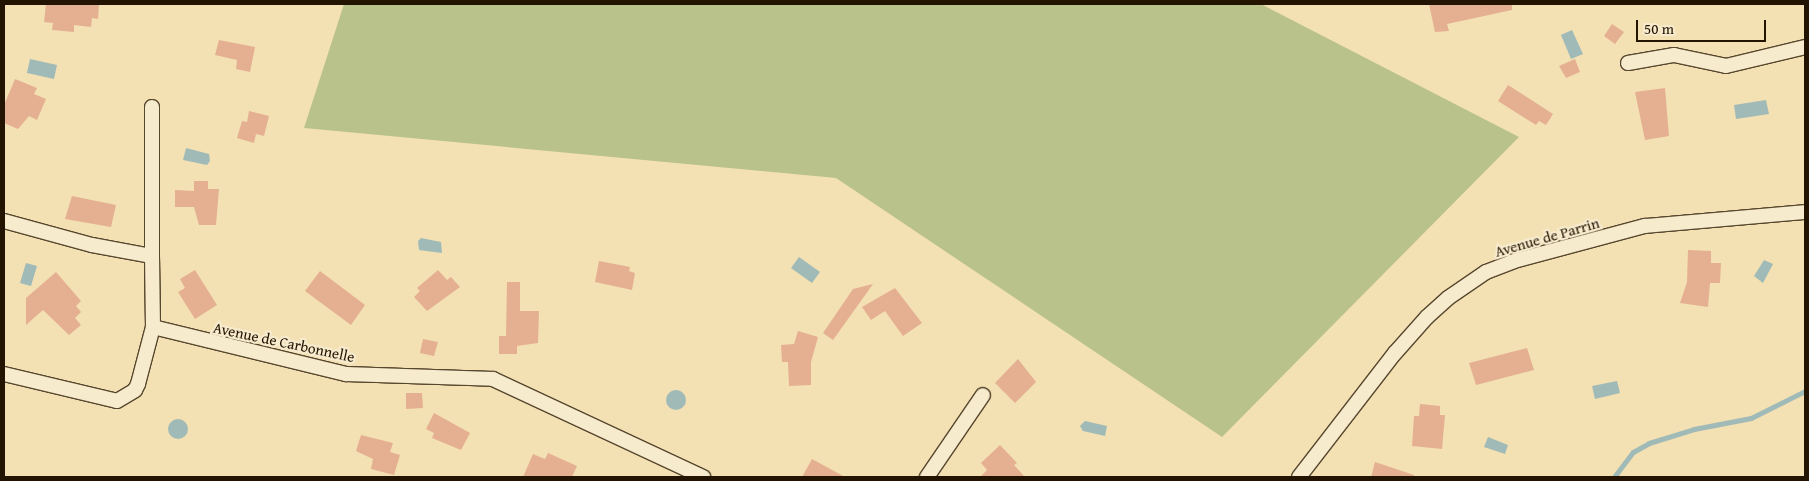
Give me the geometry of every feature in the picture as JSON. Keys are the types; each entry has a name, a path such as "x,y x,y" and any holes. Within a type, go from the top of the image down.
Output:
{"street":[{"path":"1628,63 1674,55 1726,66 1805,47"},
{"path":"4,374 117,401 135,390 152,328 152,107"},
{"name":"Avenue de Parrin","path":"1299,477 1395,353 1427,317 1448,298 1486,272 1514,261 1645,226 1805,212"},
{"path":"4,221 92,246 152,256"},
{"name":"Avenue de Carbonnelle","path":"152,328 346,374 493,379 703,477"},
{"path":"927,477 983,395"}],"green space":[{"path":"344,4 1261,4 1519,137 1222,437 836,178 304,128"}],"water":[{"path":"1572,30 1583,54 1571,59 1561,35"},
{"path":"30,59 57,65 54,79 27,73"},
{"path":"1766,100 1769,114 1736,119 1734,105"},
{"path":"186,148 209,154 210,161 207,165 183,160"},
{"path":"421,238 441,242 442,253 419,250 418,241"},
{"path":"799,257 820,272 812,283 791,268"},
{"path":"1764,260 1773,264 1763,283 1754,276"},
{"path":"26,263 37,266 31,286 20,283"},
{"path":"1617,381 1620,393 1595,399 1592,386"},
{"path":"676,390 683,393 686,400 683,407 676,410 669,407 666,400 669,393"},
{"path":"174,419 182,419 188,425 188,433 182,439 174,439 168,433 168,425"},
{"path":"1085,421 1107,426 1105,436 1083,431 1080,426"},
{"path":"1488,437 1508,445 1505,454 1484,447"}],"building":[{"path":"46,4 99,4 98,19 92,18 91,27 74,25 74,32 52,30 53,23 44,22"},
{"path":"1429,4 1512,4 1512,10 1447,24 1449,31 1435,32"},
{"path":"1612,24 1624,32 1615,44 1604,36"},
{"path":"219,40 255,47 250,72 236,69 237,60 215,55"},
{"path":"1575,59 1580,72 1566,78 1559,66"},
{"path":"15,79 37,88 34,94 46,99 37,120 29,116 18,129 4,123 4,105"},
{"path":"1508,85 1553,114 1546,125 1539,121 1536,125 1498,101"},
{"path":"1665,88 1669,136 1645,140 1635,92"},
{"path":"249,111 269,116 264,136 256,134 254,143 237,138 242,121 247,122"},
{"path":"194,181 208,181 208,189 219,189 216,225 199,225 194,207 175,207 175,190 194,191"},
{"path":"72,196 116,205 111,227 65,219"},
{"path":"1688,250 1711,251 1711,263 1721,263 1720,283 1710,283 1708,307 1680,303 1687,282"},
{"path":"599,261 630,267 629,271 635,273 632,290 595,282"},
{"path":"195,270 217,305 195,319 178,292 185,288 180,279"},
{"path":"438,270 447,280 451,277 460,287 427,311 414,297 420,291 417,288"},
{"path":"320,271 365,305 351,325 305,291"},
{"path":"56,272 81,301 76,306 81,312 75,318 81,325 69,335 43,310 26,325 26,298"},
{"path":"507,282 520,282 520,311 539,311 538,343 517,346 517,354 499,354 499,336 506,336"},
{"path":"873,284 833,340 823,333 853,289"},
{"path":"895,288 922,323 903,336 885,311 871,320 862,307"},
{"path":"798,331 818,337 811,362 811,385 789,386 788,362 782,362 781,345 794,344"},
{"path":"423,339 438,342 434,356 420,353"},
{"path":"1527,348 1534,370 1476,385 1469,363"},
{"path":"1018,359 1036,382 1015,403 995,383"},
{"path":"406,393 422,393 423,408 406,409"},
{"path":"1420,404 1440,406 1440,415 1445,415 1442,449 1412,446 1414,416 1419,416"},
{"path":"434,413 470,433 461,450 432,438 434,433 426,429"},
{"path":"361,435 393,443 390,452 400,455 394,475 371,469 373,459 356,451"},
{"path":"1000,445 1017,463 1014,465 1025,477 980,477 987,470 981,463"},
{"path":"548,453 577,466 572,477 523,477 533,454 545,459"},
{"path":"812,459 845,477 802,477"},
{"path":"1375,462 1414,475 1414,477 1371,477"}],"waterway":[{"path":"1614,477 1633,452 1649,443 1694,429 1751,418 1805,391"}]}
